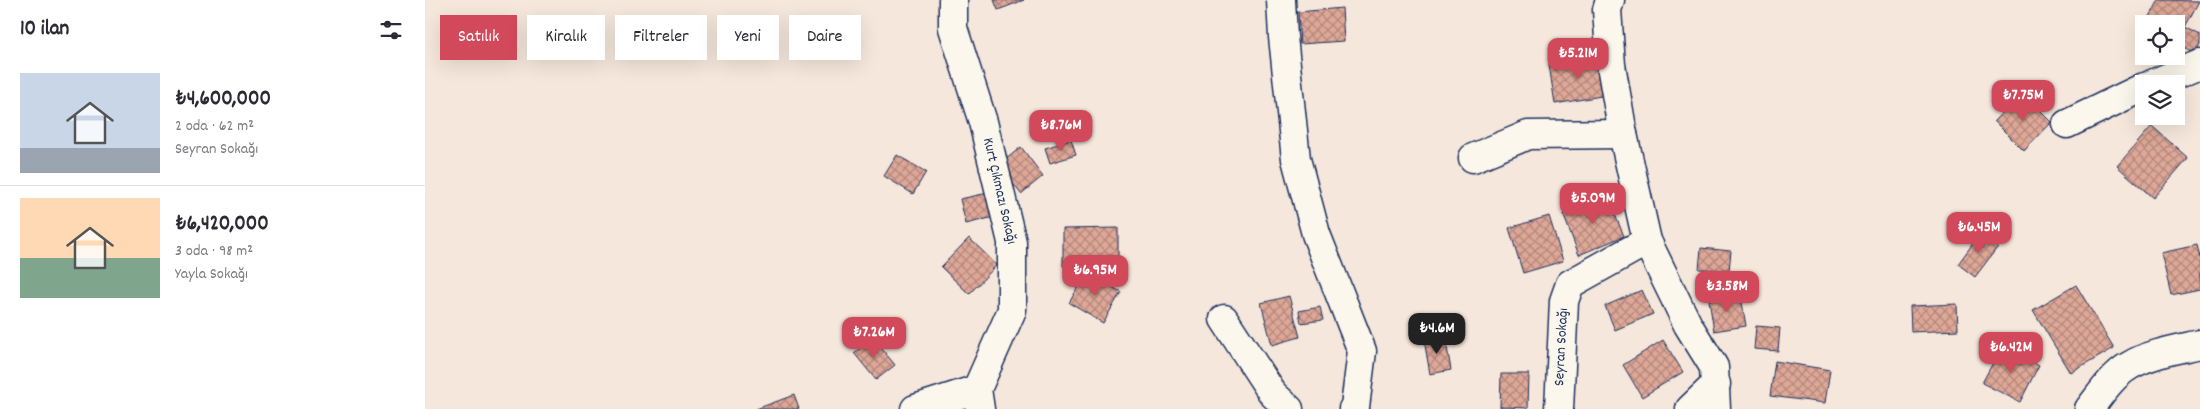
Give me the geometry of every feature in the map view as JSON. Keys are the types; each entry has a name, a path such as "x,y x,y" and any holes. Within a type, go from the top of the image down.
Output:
{"street":[{"name":"Kurt Çıkmazı Sokağı","path":"953,0 953,28 983,122 1012,242 1012,310 979,399"},
{"path":"1281,0 1296,159 1316,234 1362,351 1355,407 1353,409"},
{"path":"1610,0 1607,10 1611,64 1623,134 1647,241 1688,325 1714,367 1716,397 1690,409"},
{"path":"2174,75 2200,64"},
{"path":"2067,124 2135,91"},
{"path":"1473,158 1528,135 1623,134"},
{"name":"Seyran Sokağı","path":"1559,409 1564,301 1570,284 1647,241"},
{"path":"1224,319 1273,394 1289,409"},
{"path":"2089,409 2104,389 2128,366 2165,352 2200,344"},
{"path":"915,409 979,399"}],"building":[{"path":"994,0 1024,0 998,10"},
{"path":"2159,0 2199,1 2185,27 2185,15 2151,15"},
{"path":"1342,8 1344,41 1300,44 1298,12"},
{"path":"2185,27 2200,35 2200,45 2195,54 2185,49"},
{"path":"1601,57 1607,95 1555,104 1549,65"},
{"path":"2022,92 2052,122 2024,151 1994,121"},
{"path":"2152,126 2188,158 2153,198 2117,166"},
{"path":"1071,140 1076,155 1050,163 1045,148"},
{"path":"1021,147 1043,176 1021,194 999,165"},
{"path":"897,155 926,172 913,194 884,176"},
{"path":"988,193 994,217 966,224 960,199"},
{"path":"1607,196 1624,236 1579,255 1563,214"},
{"path":"1549,216 1563,261 1523,273 1509,228"},
{"path":"1118,228 1118,265 1063,266 1063,229"},
{"path":"1982,231 2000,244 1975,277 1958,264"},
{"path":"969,238 997,265 969,294 941,267"},
{"path":"2197,245 2200,258 2200,289 2171,295 2161,253"},
{"path":"1701,248 1731,251 1729,271 1699,269"},
{"path":"1087,272 1121,292 1103,323 1069,303"},
{"path":"2076,285 2114,348 2071,373 2033,310"},
{"path":"1642,290 1653,314 1615,330 1605,306"},
{"path":"1289,296 1300,337 1272,345 1261,303"},
{"path":"1741,296 1746,326 1714,331 1709,300"},
{"path":"1957,304 1958,330 1911,332 1910,306"},
{"path":"1320,307 1323,320 1301,323 1299,311"},
{"path":"1756,326 1780,328 1778,351 1754,349"},
{"path":"1445,336 1451,370 1430,374 1424,340"},
{"path":"873,338 895,365 876,380 854,353"},
{"path":"1663,340 1683,372 1642,397 1623,365"},
{"path":"2002,346 2039,365 2020,402 1982,383"},
{"path":"1775,361 1830,370 1825,403 1770,396"},
{"path":"1501,374 1529,374 1528,408 1500,407"},
{"path":"794,395 799,409 756,409"}]}
